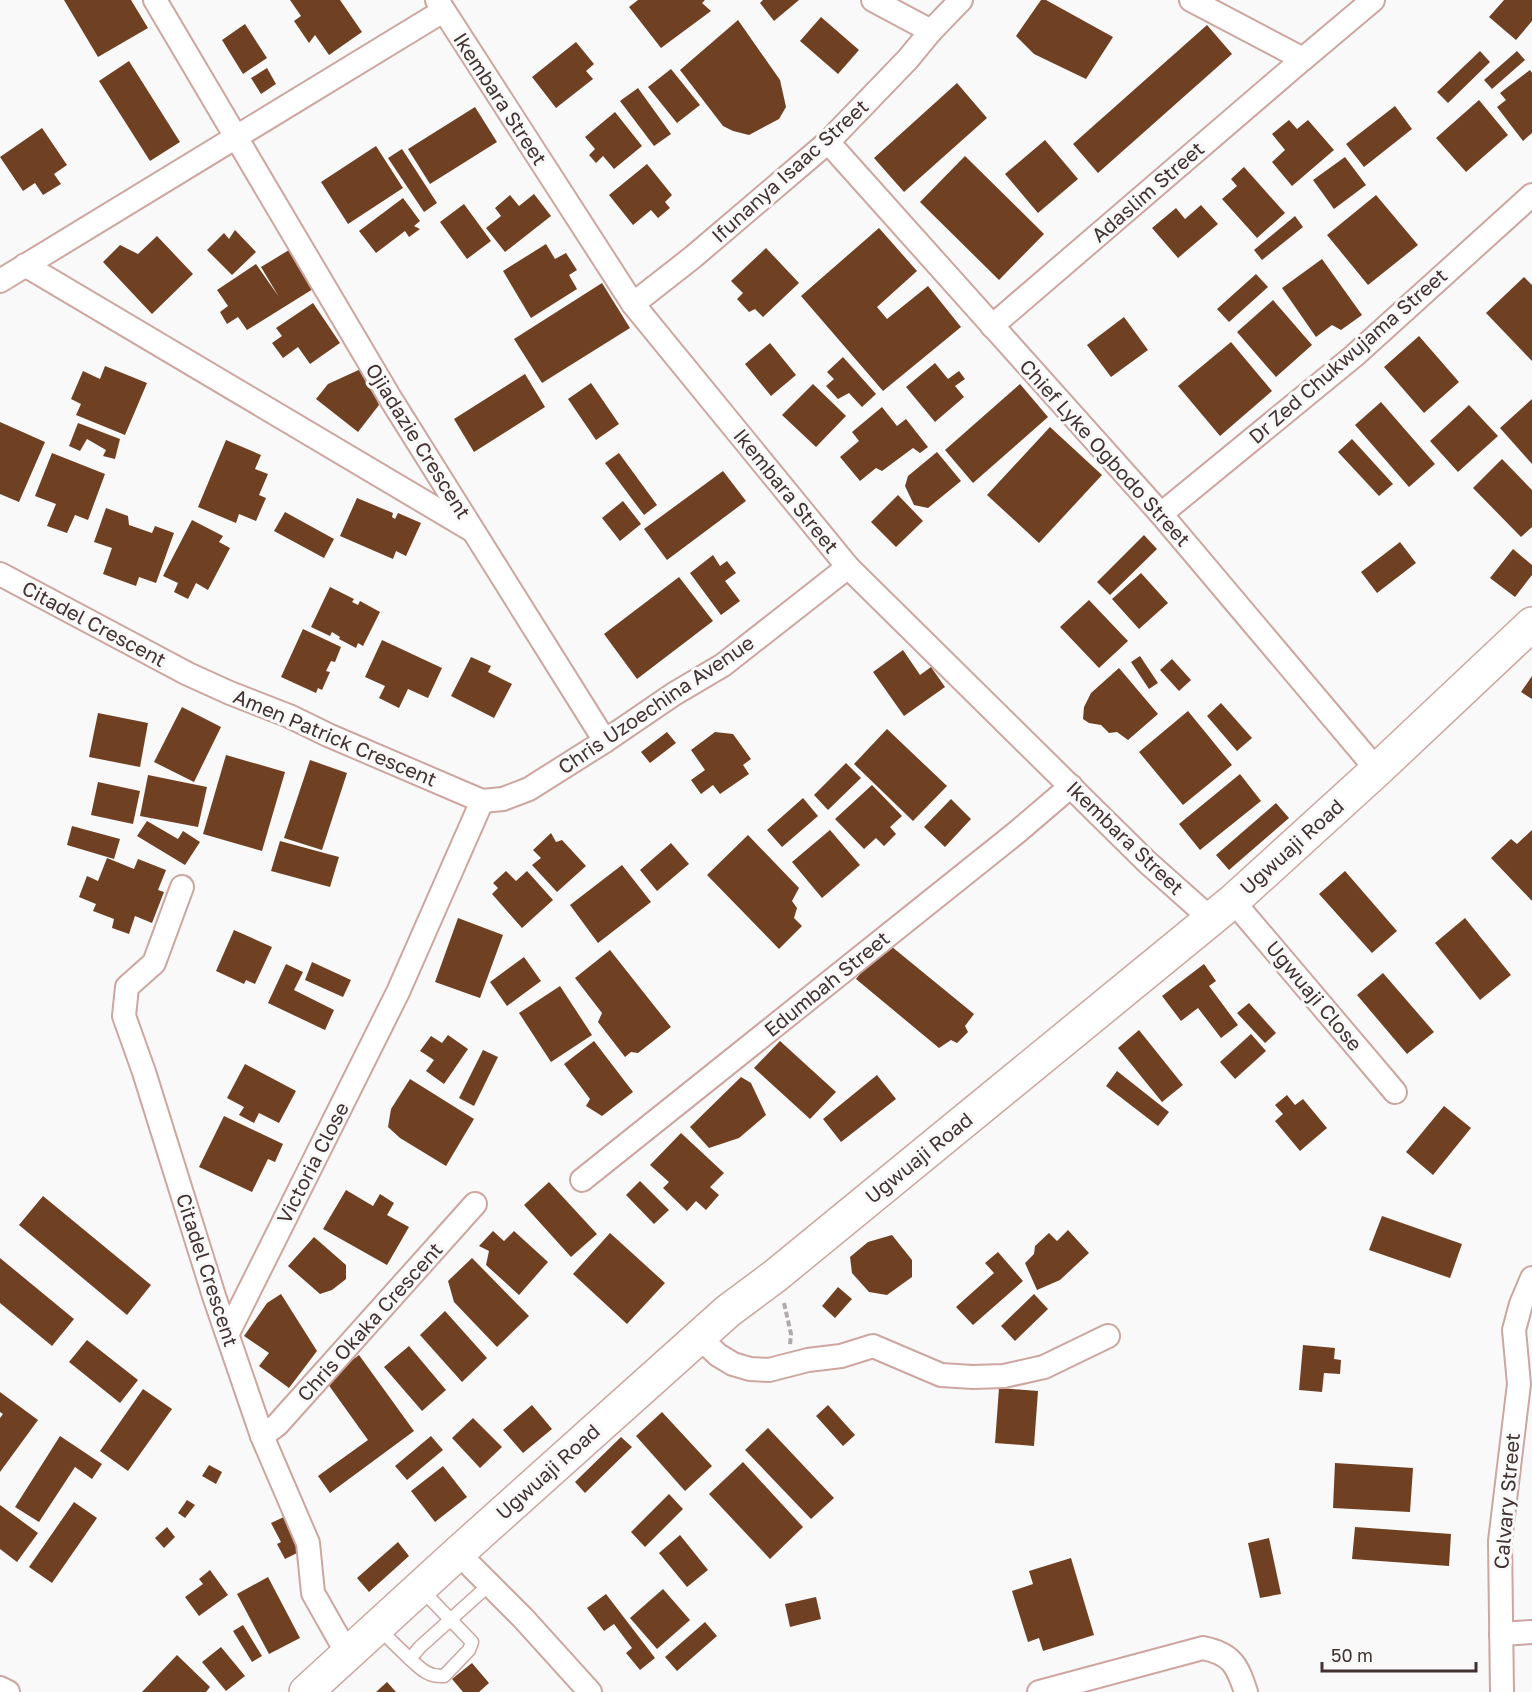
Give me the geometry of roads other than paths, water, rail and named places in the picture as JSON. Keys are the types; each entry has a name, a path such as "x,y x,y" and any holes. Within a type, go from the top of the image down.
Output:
{"main road":[{"name":"Ugwuaji Road","path":"306,1692 728,1311 775,1276 1222,910 1526,639"}],"street":[{"name":"Ojiadazie Crescent","path":"155,0 392,401 605,741"},
{"path":"873,0 931,32"},
{"name":"Ifunanya Isaac Street","path":"633,304 693,257 828,142 961,0"},
{"path":"1191,0 1304,58"},
{"name":"Adaslim Street","path":"992,326 1373,0"},
{"path":"0,281 236,136 440,6"},
{"name":"Ikembara Street","path":"440,6 633,304 848,567 1147,862 1222,910"},
{"name":"Chief Lyke Ogbodo Street","path":"828,142 1161,514 1377,770"},
{"name":"Dr Zed Chukwujama Street","path":"1161,514 1354,356 1532,195"},
{"path":"25,265 474,531"},
{"name":"Chris Uzoechina Avenue","path":"482,801 503,799 529,789 605,741 723,664 848,567"},
{"name":"Citadel Crescent","path":"0,574 188,674"},
{"name":"Amen Patrick Crescent","path":"188,674 482,801"},
{"name":"Edumbah Street","path":"582,1180 1016,833 1071,786"},
{"name":"Victoria Close","path":"228,1333 398,992 482,801"},
{"name":"Citadel Crescent","path":"182,887 153,963 127,987 124,1016 144,1072 214,1296 262,1436 308,1543 314,1593 348,1655"},
{"name":"Ugwuaji Close","path":"1222,910 1395,1092"},
{"name":"Chris Okaka Crescent","path":"262,1436 278,1425 475,1204"},
{"name":"Calvary Street","path":"1502,1692 1500,1541 1519,1384 1514,1330 1521,1304 1532,1278"},
{"path":"699,1337 718,1355 733,1364 750,1369 769,1370 841,1356 873,1346 942,1375 1004,1376 1044,1367 1108,1336"},
{"path":"458,1553 523,1618 590,1692"},
{"path":"1501,1634 1532,1632"},
{"path":"1039,1692 1203,1648 1214,1650 1232,1660 1239,1670 1246,1692"},
{"path":"0,1688 9,1692"}],"lane":[{"path":"410,1659 420,1647 490,1584"},
{"path":"377,1628 426,1673 444,1676 469,1650 472,1642 420,1588"}]}
